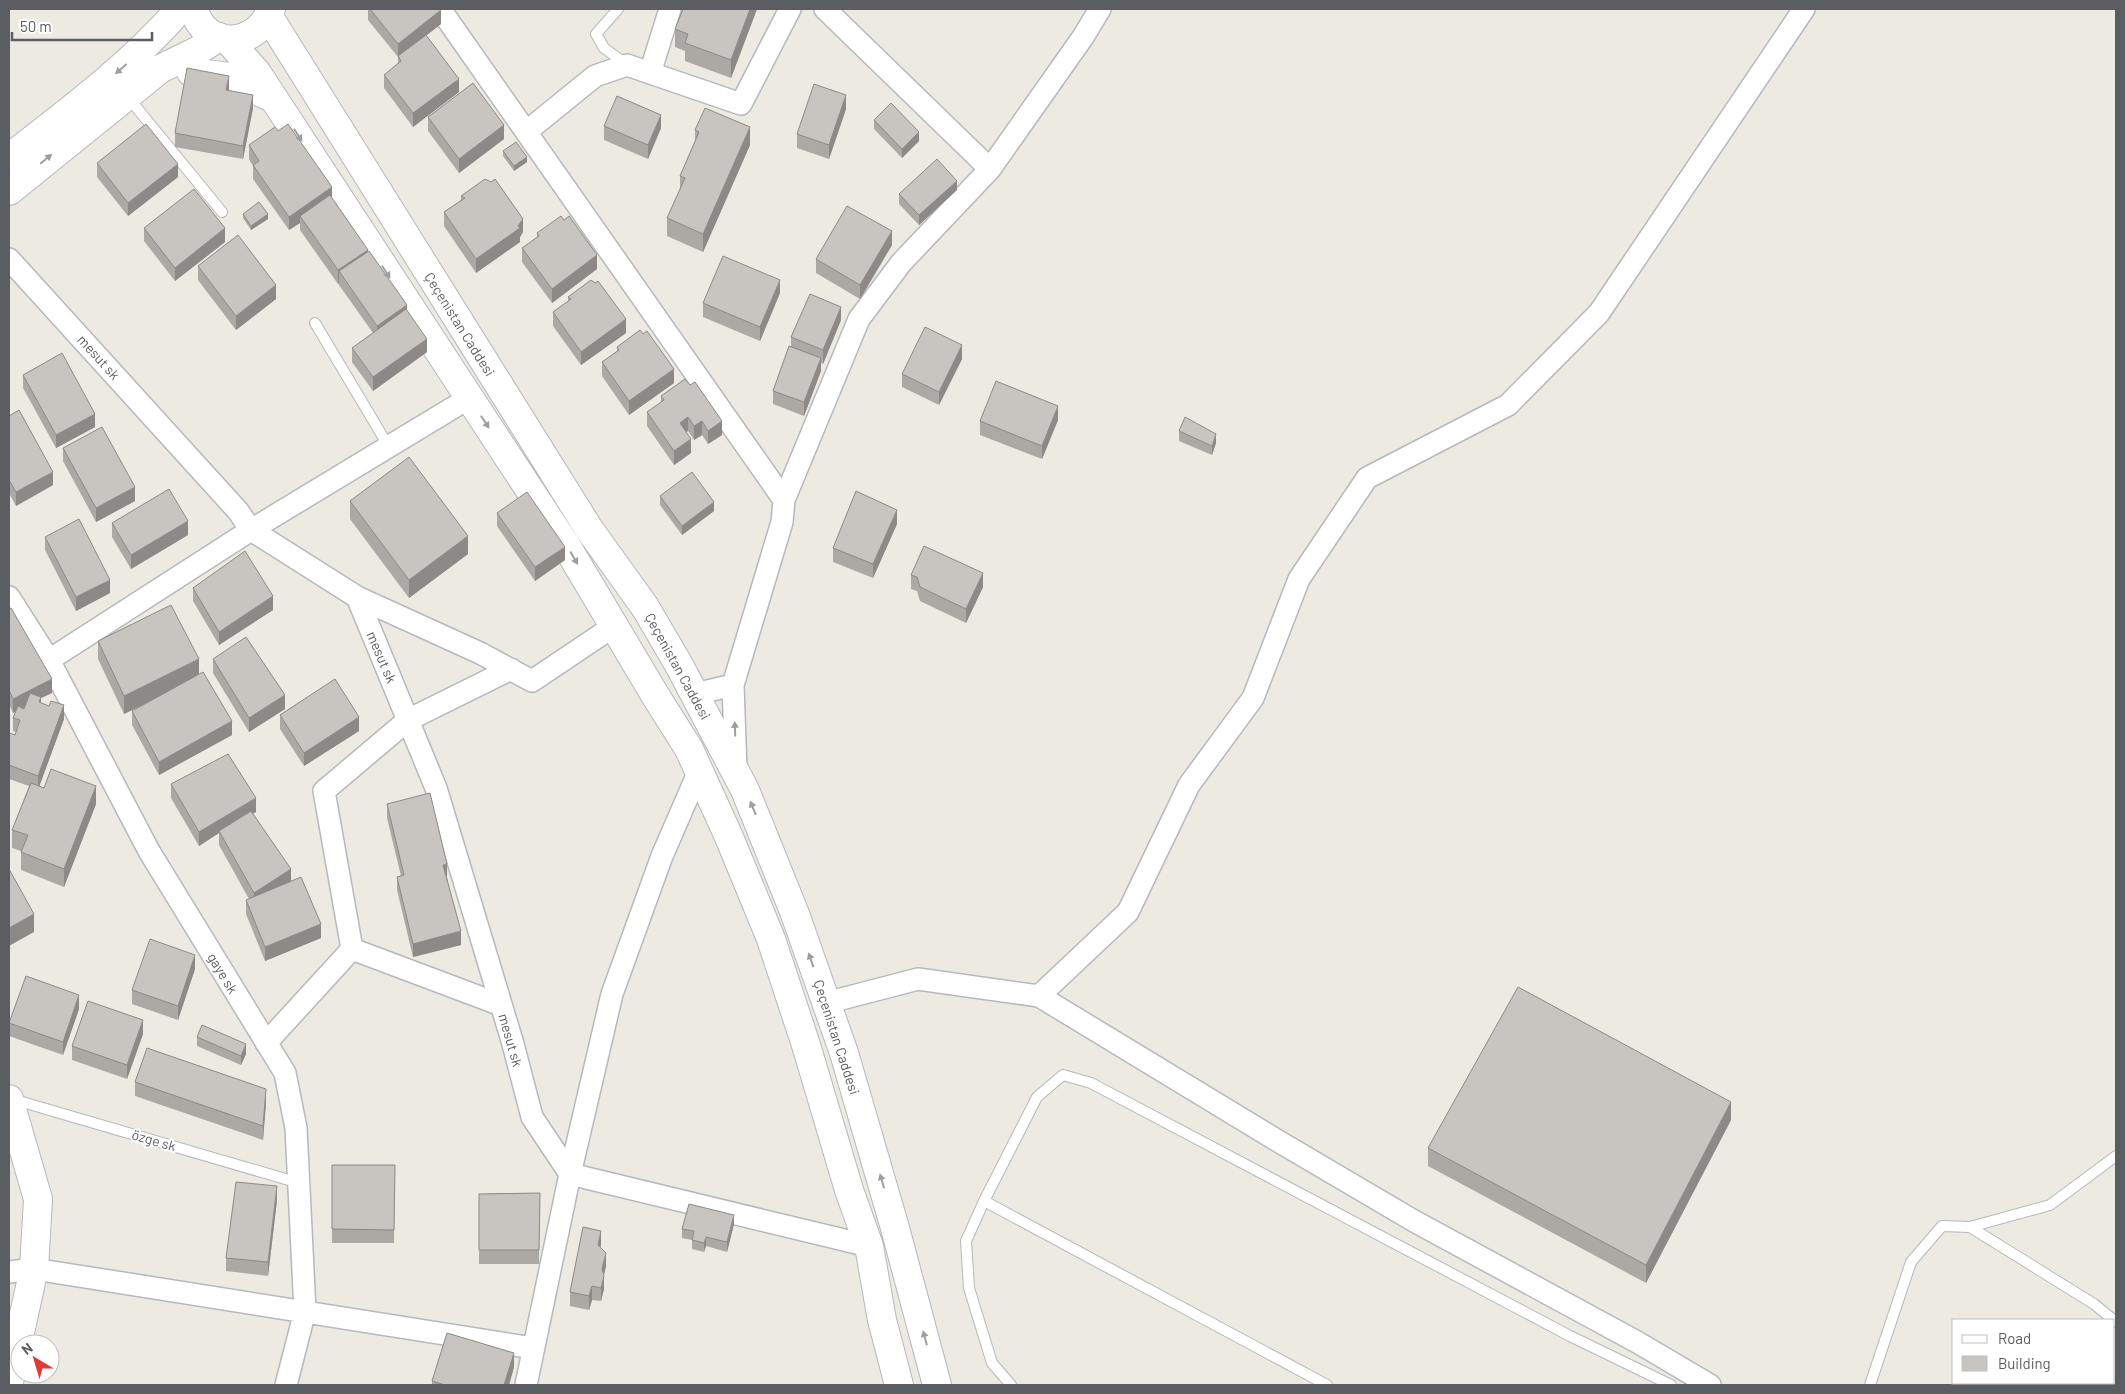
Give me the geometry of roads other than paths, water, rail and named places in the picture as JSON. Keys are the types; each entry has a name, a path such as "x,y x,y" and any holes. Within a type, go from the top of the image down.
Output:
{"main road":[{"path":"152,58 154,9"},
{"path":"9,191 126,96 152,58 180,9"},
{"path":"194,9 203,27 223,39 257,73 568,547 689,749 730,837 771,939 806,1045 850,1190 870,1246 882,1320 899,1385"},
{"path":"9,158 120,70 152,58 197,51 223,39 240,39 252,35 276,11"},
{"name":"Çeçenistan Caddesi","path":"276,11 298,62 578,512 645,607 695,694 745,790 796,914 844,1053 875,1157 937,1385"},
{"path":"152,58 229,77 274,100"},
{"path":"9,1098 38,1199 21,1270 9,1382"}],"street":[{"path":"440,9 784,500"},
{"path":"650,72 670,9"},
{"path":"526,132 595,76 627,65 741,104 790,9"},
{"path":"825,9 990,170"},
{"path":"736,773 733,685 782,522 784,500 859,319 901,263 990,170 1083,37 1100,9"},
{"path":"1039,996 1128,912 1189,785 1253,698 1299,579 1367,478 1508,405 1599,313 1804,9"},
{"name":"mesut sk","path":"9,259 238,511 251,530 357,597 436,788 501,1005 532,1117 570,1174"},
{"path":"49,660 251,530 469,398"},
{"name":"gaye sk","path":"9,597 49,660 149,851 285,1073 296,1128 305,1311 286,1385"},
{"path":"357,597 480,653 532,681 614,626"},
{"path":"352,950 324,791 408,720 511,669"},
{"path":"695,694 733,685"},
{"path":"526,1385 570,1174 612,994 662,856 699,771"},
{"path":"266,1042 352,950"},
{"path":"352,950 501,1005"},
{"path":"826,1003 918,979 1039,996 1405,1216 1637,1342 1710,1385"},
{"path":"570,1174 870,1246"},
{"path":"21,1270 305,1311 533,1348"}],"lane":[{"path":"618,9 596,34 604,48 627,65"},
{"path":"126,96 222,212"},
{"path":"315,324 388,447"},
{"path":"1011,1385 992,1363 969,1288 966,1241 984,1200 1037,1097 1063,1075 1091,1083 1570,1336 1671,1385"},
{"name":"özge sk","path":"9,1098 299,1183"},
{"path":"1870,1385 1911,1262 1942,1226 1970,1227 2050,1205 2116,1156"},
{"path":"984,1200 1327,1385"},
{"path":"1970,1227 2094,1304 2112,1319"}]}
